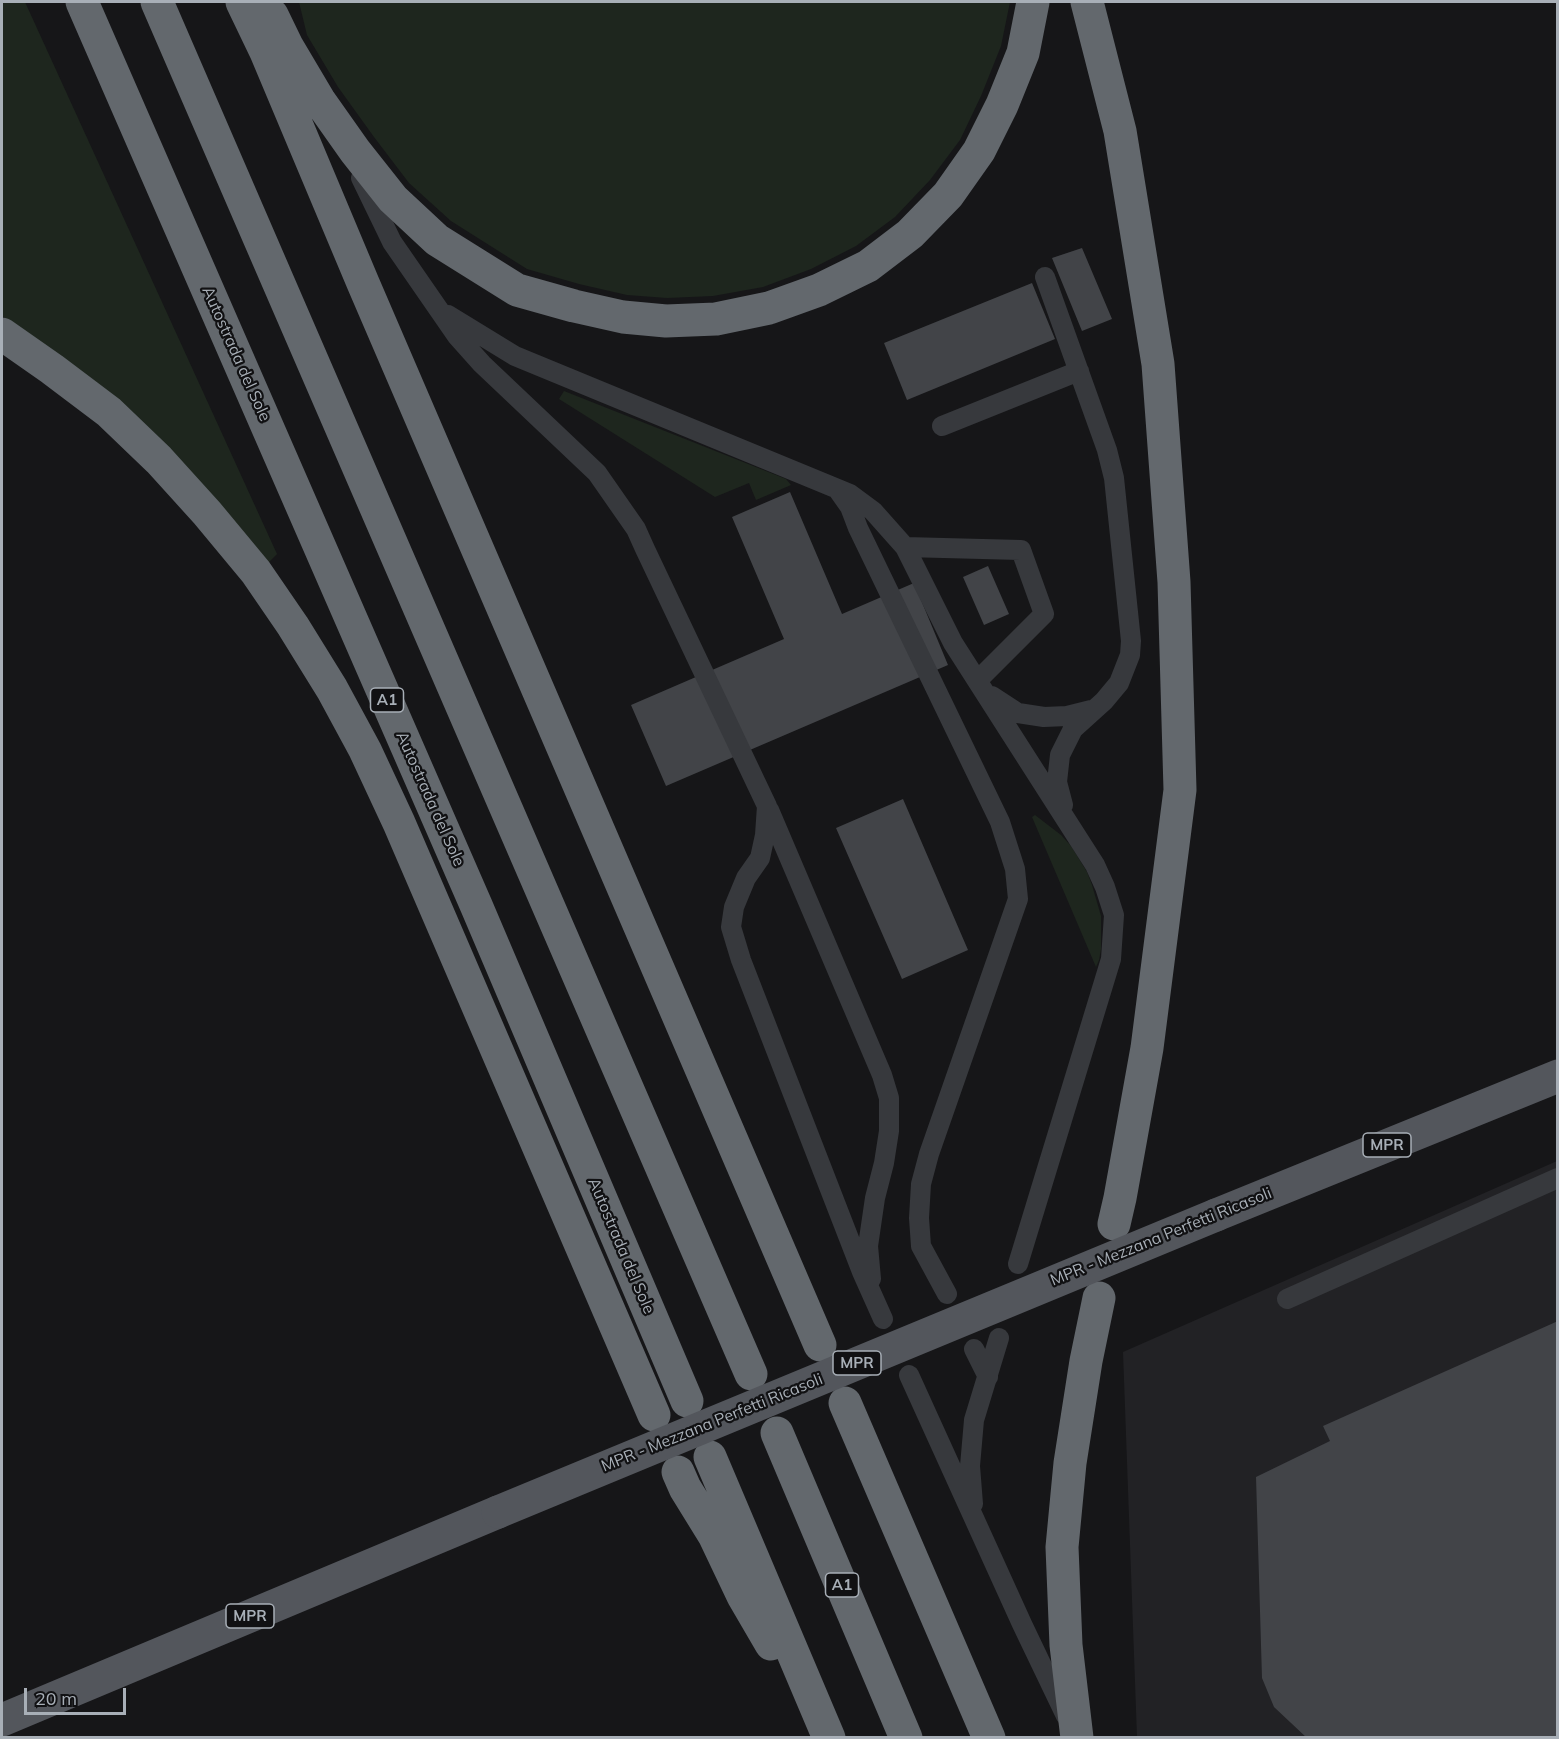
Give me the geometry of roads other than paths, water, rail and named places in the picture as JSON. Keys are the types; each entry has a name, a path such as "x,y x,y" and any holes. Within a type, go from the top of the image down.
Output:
{"highway":[{"name":"Autostrada del Sole","path":"82,2 480,916 687,1401"},
{"path":"157,2 751,1374"},
{"path":"242,2 266,52 372,304 820,1344"},
{"path":"266,2 287,46 355,151 393,199 437,240 518,290 622,317 666,321 716,319 769,308 819,290 868,266 910,234 948,195 979,151 1002,105 1023,52 1033,2"},
{"path":"1087,2 1120,131 1158,364 1174,582 1180,790 1147,1048 1114,1224"},
{"path":"2,334 109,412 159,460 207,513 255,572 293,626 332,689 365,750 399,823 654,1415"},
{"path":"1076,1737 1066,1645 1062,1546 1070,1463 1086,1361 1099,1298"},
{"path":"845,1403 989,1737"},
{"name":"A1","path":"777,1433 906,1737"},
{"path":"710,1457 829,1737"},
{"path":"678,1472 685,1488 714,1534 743,1596 824,1737"}],"main road":[{"name":"MPR - Mezzana Perfetti Ricasoli","path":"2,1720 498,1512 1557,1076"}],"lane":[{"path":"329,114 392,242 456,336 482,364 597,473 636,529 767,806 882,1075 889,1098 889,1131 875,1197 868,1246 873,1297"},
{"path":"1045,277 1107,450 1114,478 1131,641 1130,655 1119,683 1104,701 1073,729 1060,755 1057,782 1068,822"},
{"path":"432,301 453,319 515,356 850,494 873,512 905,547 954,643 1095,865 1113,915 1111,959 1018,1264"},
{"path":"942,426 1079,371"},
{"path":"836,488 850,507 858,528 1000,822 1015,869 1018,899 929,1154 921,1183 919,1218 921,1246 947,1294"},
{"path":"905,547 1021,550 1044,614 980,683"},
{"path":"980,683 999,702 1018,713 1044,717 1067,716 1094,709"},
{"path":"767,806 765,835 760,858 746,878 734,907 731,927 749,983 862,1272 883,1319"},
{"path":"1287,1299 1557,1178"},
{"path":"975,1519 970,1466 975,1420 999,1338"},
{"path":"974,1349 988,1377"},
{"path":"909,1376 1076,1737"}]}
